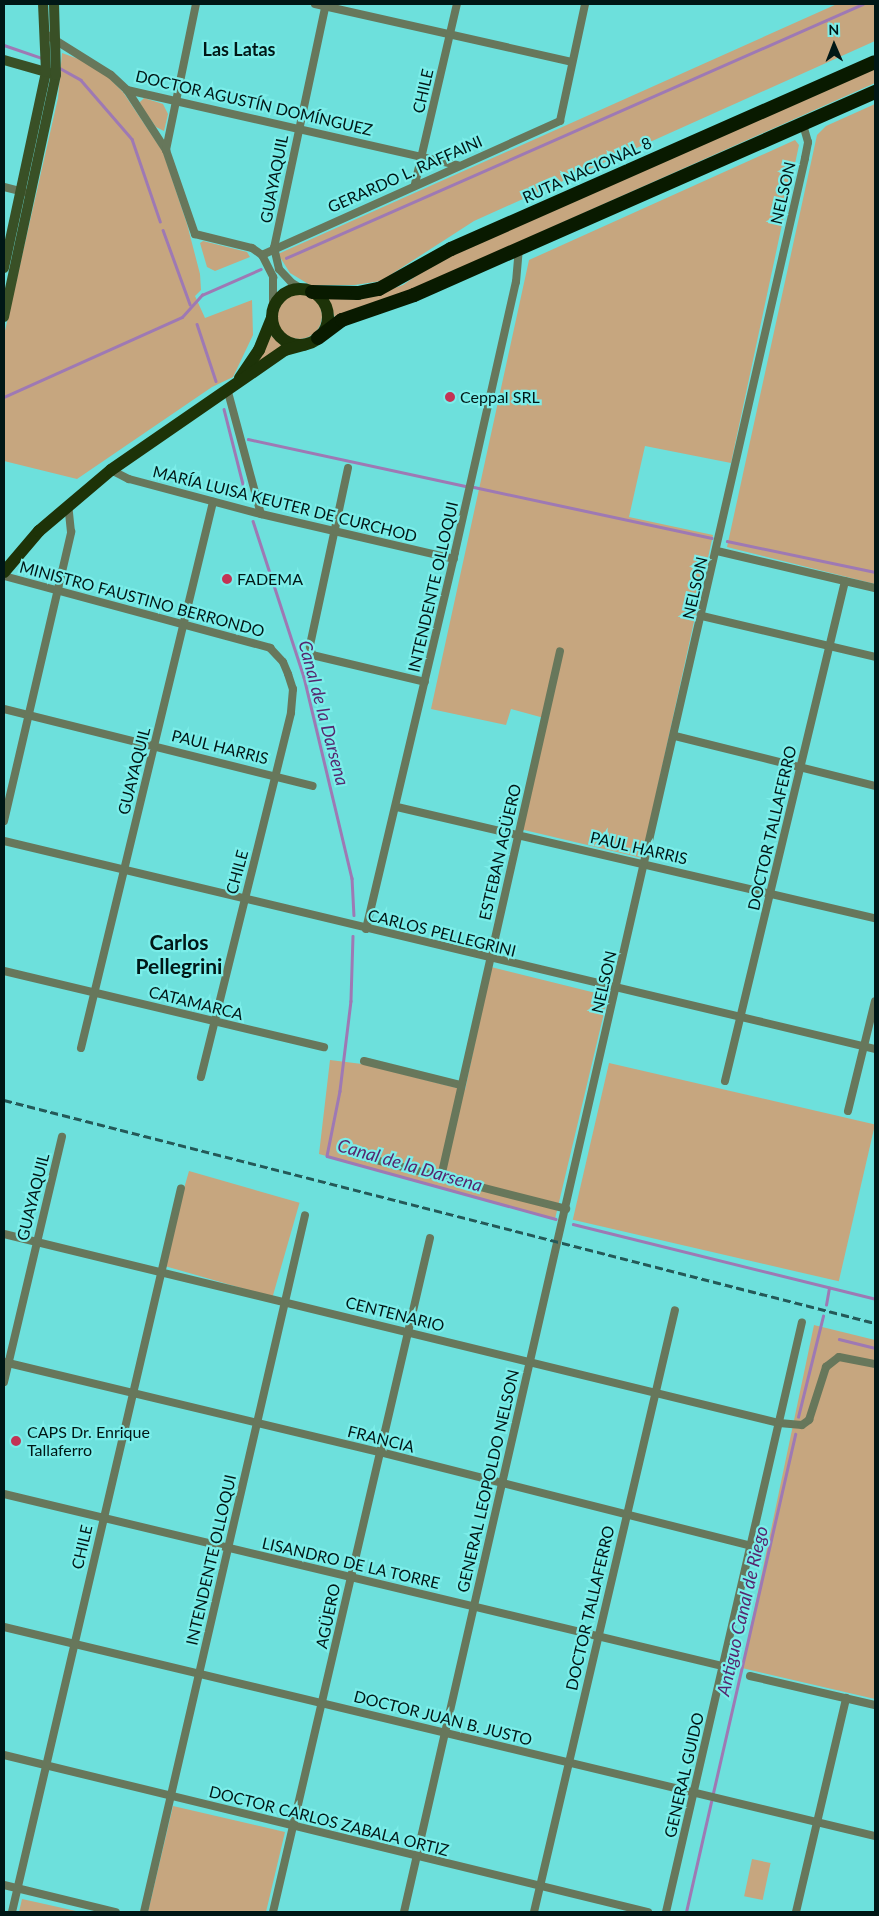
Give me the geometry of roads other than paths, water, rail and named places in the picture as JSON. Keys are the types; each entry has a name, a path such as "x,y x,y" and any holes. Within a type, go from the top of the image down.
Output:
{"highway":[{"name":"RUTA NACIONAL 8","path":"308,291 358,293 397,282 451,249 875,62"},
{"path":"318,338 342,320 414,295 875,92"}],"main road":[{"path":"43,4 51,73"},
{"path":"4,316 26,193 57,42 54,4"},
{"path":"47,34 56,19 61,4"},
{"path":"4,60 51,73"},
{"path":"4,268 26,193"},
{"path":"4,572 39,530 111,470 230,391 285,350 304,345 318,338 328,318 324,302 308,291 282,296 273,313 259,350 230,391"},
{"path":"273,313 281,338 304,345"}],"street":[{"path":"166,150 196,4"},
{"path":"315,4 572,62 585,4"},
{"name":"CHILE","path":"416,184 457,4"},
{"name":"GUAYAQUIL","path":"308,291 292,283 279,269 274,248 326,5"},
{"name":"DOCTOR AGUSTÍN DOMÍNGUEZ","path":"47,34 104,70 127,90 458,165"},
{"name":"GERARDO L. RAFFAINI","path":"262,255 458,165 560,121 572,62"},
{"path":"127,90 166,150 195,234 252,248 262,255 273,277 273,313"},
{"name":"NELSON","path":"601,1057 805,158 808,142 803,124"},
{"path":"4,188 26,193"},
{"name":"INTENDENTE OLLOQUI","path":"366,929 397,807 454,559 516,282 519,250"},
{"path":"230,391 261,514"},
{"path":"348,468 332,532 310,646 312,655 425,682"},
{"name":"MARÍA LUISA KEUTER DE CURCHOD","path":"111,470 130,479 213,502 332,532 454,559"},
{"name":"GUAYAQUIL","path":"82,1048 213,502"},
{"path":"4,821 71,532 68,505"},
{"path":"717,551 875,588"},
{"name":"MINISTRO FAUSTINO BERRONDO","path":"4,576 184,623 270,648 283,662 288,674"},
{"name":"DOCTOR TALLAFERRO","path":"725,1081 844,581"},
{"path":"702,616 875,658"},
{"name":"ESTEBAN AGÜERO","path":"441,1177 560,651"},
{"name":"CHILE","path":"201,1077 293,700 288,674"},
{"name":"PAUL HARRIS","path":"4,709 275,774 313,786"},
{"path":"675,736 875,786"},
{"name":"PAUL HARRIS","path":"397,807 646,863 875,918"},
{"name":"CARLOS PELLEGRINI","path":"4,841 489,959 875,1049"},
{"name":"CATAMARCA","path":"4,971 324,1047"},
{"path":"848,1111 875,1001"},
{"name":"GENERAL LEOPOLDO NELSON","path":"404,1912 601,1057"},
{"path":"364,1061 461,1085"},
{"name":"GUAYAQUIL","path":"4,1382 6,1362 62,1137"},
{"path":"356,1155 566,1209"},
{"name":"CHILE","path":"12,1912 181,1188"},
{"name":"INTENDENTE OLLOQUI","path":"144,1912 305,1215"},
{"name":"CENTENARIO","path":"4,1234 285,1300 779,1423 802,1425 810,1420 826,1368 839,1357 875,1364"},
{"name":"AGÜERO","path":"273,1912 295,1826 430,1238"},
{"name":"DOCTOR TALLAFERRO","path":"534,1912 570,1763 653,1392 675,1310"},
{"name":"GENERAL GUIDO","path":"666,1912 802,1322"},
{"name":"FRANCIA","path":"6,1362 257,1424 380,1452 751,1546"},
{"name":"LISANDRO DE LA TORRE","path":"4,1494 722,1666"},
{"name":"DOCTOR JUAN B. JUSTO","path":"4,1627 198,1672 875,1836"},
{"path":"750,1676 875,1705"},
{"path":"796,1912 846,1698"},
{"name":"DOCTOR CARLOS ZABALA ORTIZ","path":"4,1755 648,1912"},
{"path":"4,1885 116,1912"}],"waterway":[{"path":"286,258 863,4"},
{"name":"Canal de la Darsena","path":"4,45 42,58"},
{"name":"Canal de la Darsena","path":"58,67 81,80 132,139 160,221"},
{"name":"Canal de la Darsena","path":"163,230 190,304"},
{"path":"4,397 182,317 202,295 261,269"},
{"name":"Canal de la Darsena","path":"197,324 216,381"},
{"name":"Canal de la Darsena","path":"224,409 247,500"},
{"path":"248,439 465,486"},
{"path":"474,487 712,538"},
{"name":"Canal de la Darsena","path":"253,521 304,677 352,878 354,915"},
{"path":"727,541 875,572"},
{"name":"Canal de la Darsena","path":"353,936 351,1001 340,1091 327,1156 555,1219"},
{"path":"573,1224 875,1299"},
{"name":"Antiguo Canal de Riego","path":"826,1305 829,1288"},
{"name":"Antiguo Canal de Riego","path":"798,1417 823,1316"},
{"path":"839,1339 875,1348"},
{"name":"Antiguo Canal de Riego","path":"713,1793 795,1434"},
{"name":"Antiguo Canal de Riego","path":"686,1912 711,1802"}],"railway":[{"path":"4,1100 875,1323"}],"place":[{"name":"Ceppal SRL","path":"450,397"},
{"name":"FADEMA","path":"227,579"},
{"name":"CAPS Dr. Enrique Tallaferro","path":"16,1441"}],"district":[{"name":"Las Latas","path":"239,49"},
{"name":"Carlos Pellegrini","path":"179,954"}]}
